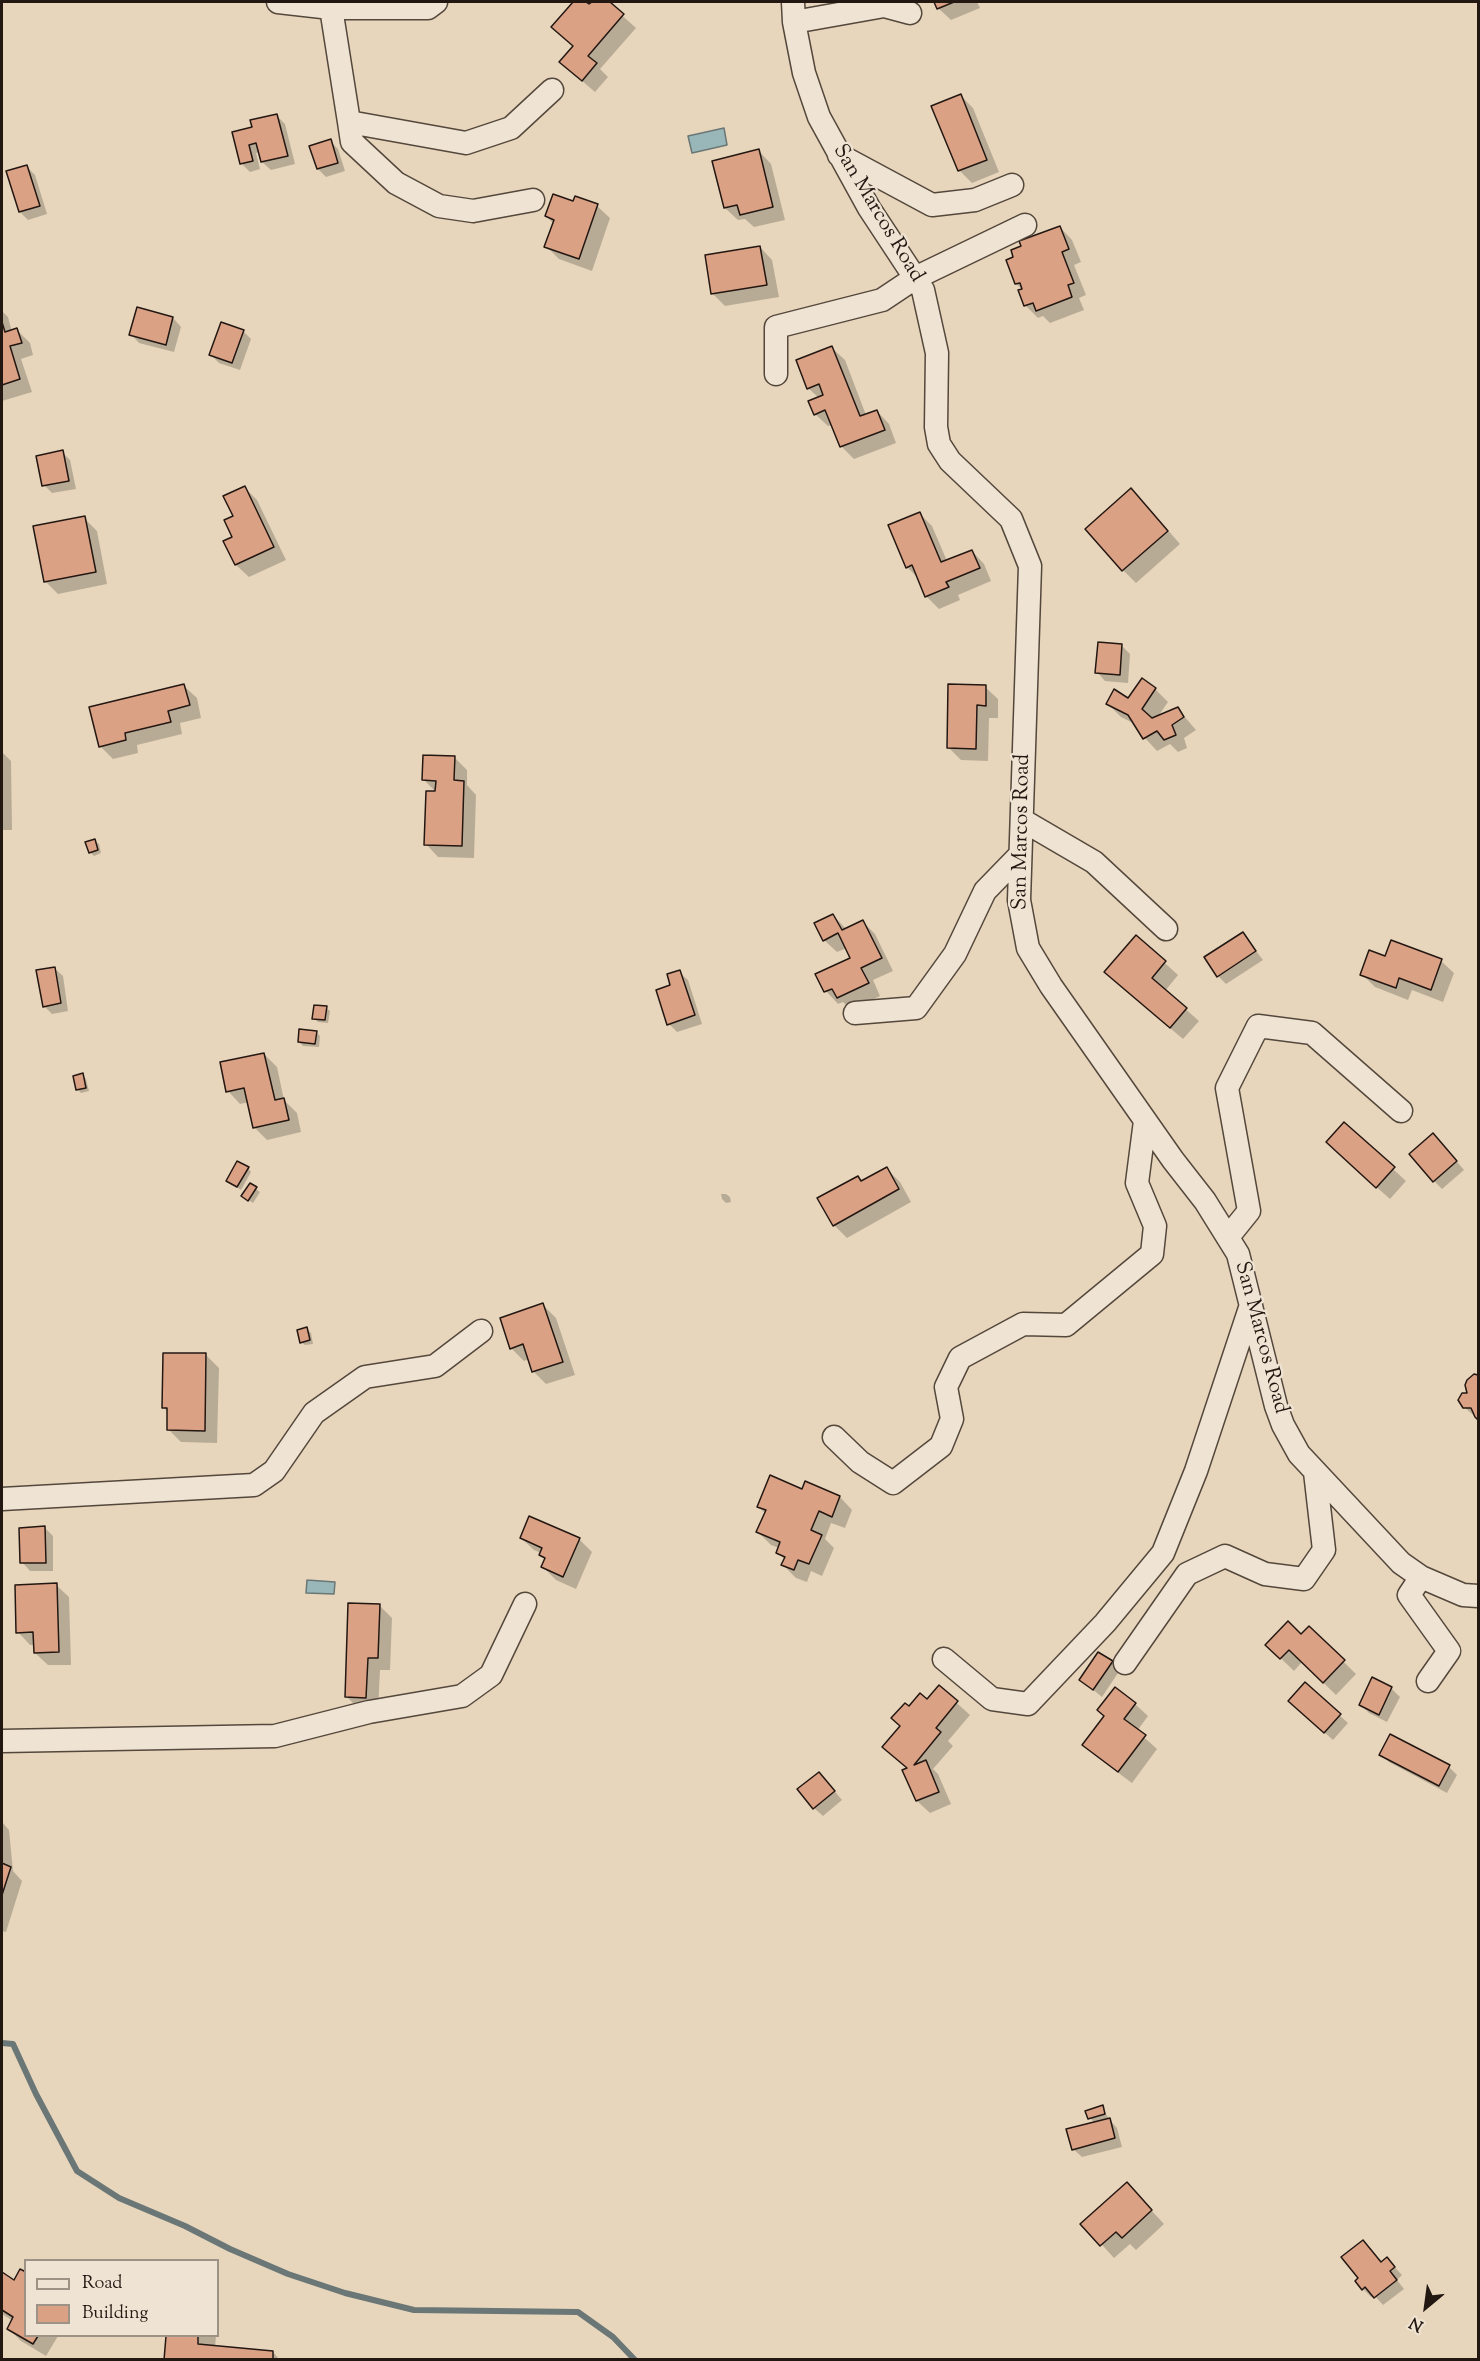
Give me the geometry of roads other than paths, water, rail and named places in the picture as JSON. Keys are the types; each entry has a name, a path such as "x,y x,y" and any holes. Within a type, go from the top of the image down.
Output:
{"street":[{"path":"278,2 331,8 428,8 436,2"},
{"path":"794,12 884,6 910,13"},
{"path":"331,8 352,142 396,183 439,207 473,211 533,201"},
{"name":"San Marcos Road","path":"794,12 804,73 819,117 869,208 923,290 938,353 936,428 939,444 950,461 1011,519 1029,566 1019,900 1028,948 1050,986 1173,1160 1205,1201 1238,1254 1276,1406 1283,1425 1299,1454 1401,1563 1422,1577 1463,1594 1479,1596"},
{"path":"349,122 466,143 511,128 552,90"},
{"path":"839,154 932,206 975,200 1012,185"},
{"path":"776,374 776,327 882,300 915,278 1025,225"},
{"path":"1022,820 1094,862 1166,929"},
{"path":"855,1013 916,1008 955,954 985,891 1020,855"},
{"path":"1228,1237 1249,1211 1227,1088 1258,1026 1312,1033 1401,1112"},
{"path":"834,1437 860,1462 893,1483 940,1446 952,1419 946,1387 960,1358 1023,1324 1066,1325 1152,1254 1155,1226 1137,1183 1145,1120"},
{"path":"944,1659 992,1699 1028,1704 1105,1623 1163,1553 1196,1471 1251,1305"},
{"path":"2,1499 254,1485 274,1471 314,1413 365,1377 435,1366 481,1331"},
{"path":"1125,1663 1187,1574 1225,1556 1265,1574 1304,1578 1324,1550 1315,1472"},
{"path":"1422,1577 1409,1595 1449,1651 1428,1681"},
{"path":"2,1741 275,1736 369,1712 462,1696 491,1675 525,1604"}],"water":[{"path":"724,128 727,145 692,153 688,136"},
{"path":"307,1580 335,1582 334,1594 306,1593"}],"waterway":[{"path":"2,2043 13,2044 36,2094 77,2171 119,2198 288,2274 345,2293 414,2310 578,2312 613,2337 635,2360"}]}
